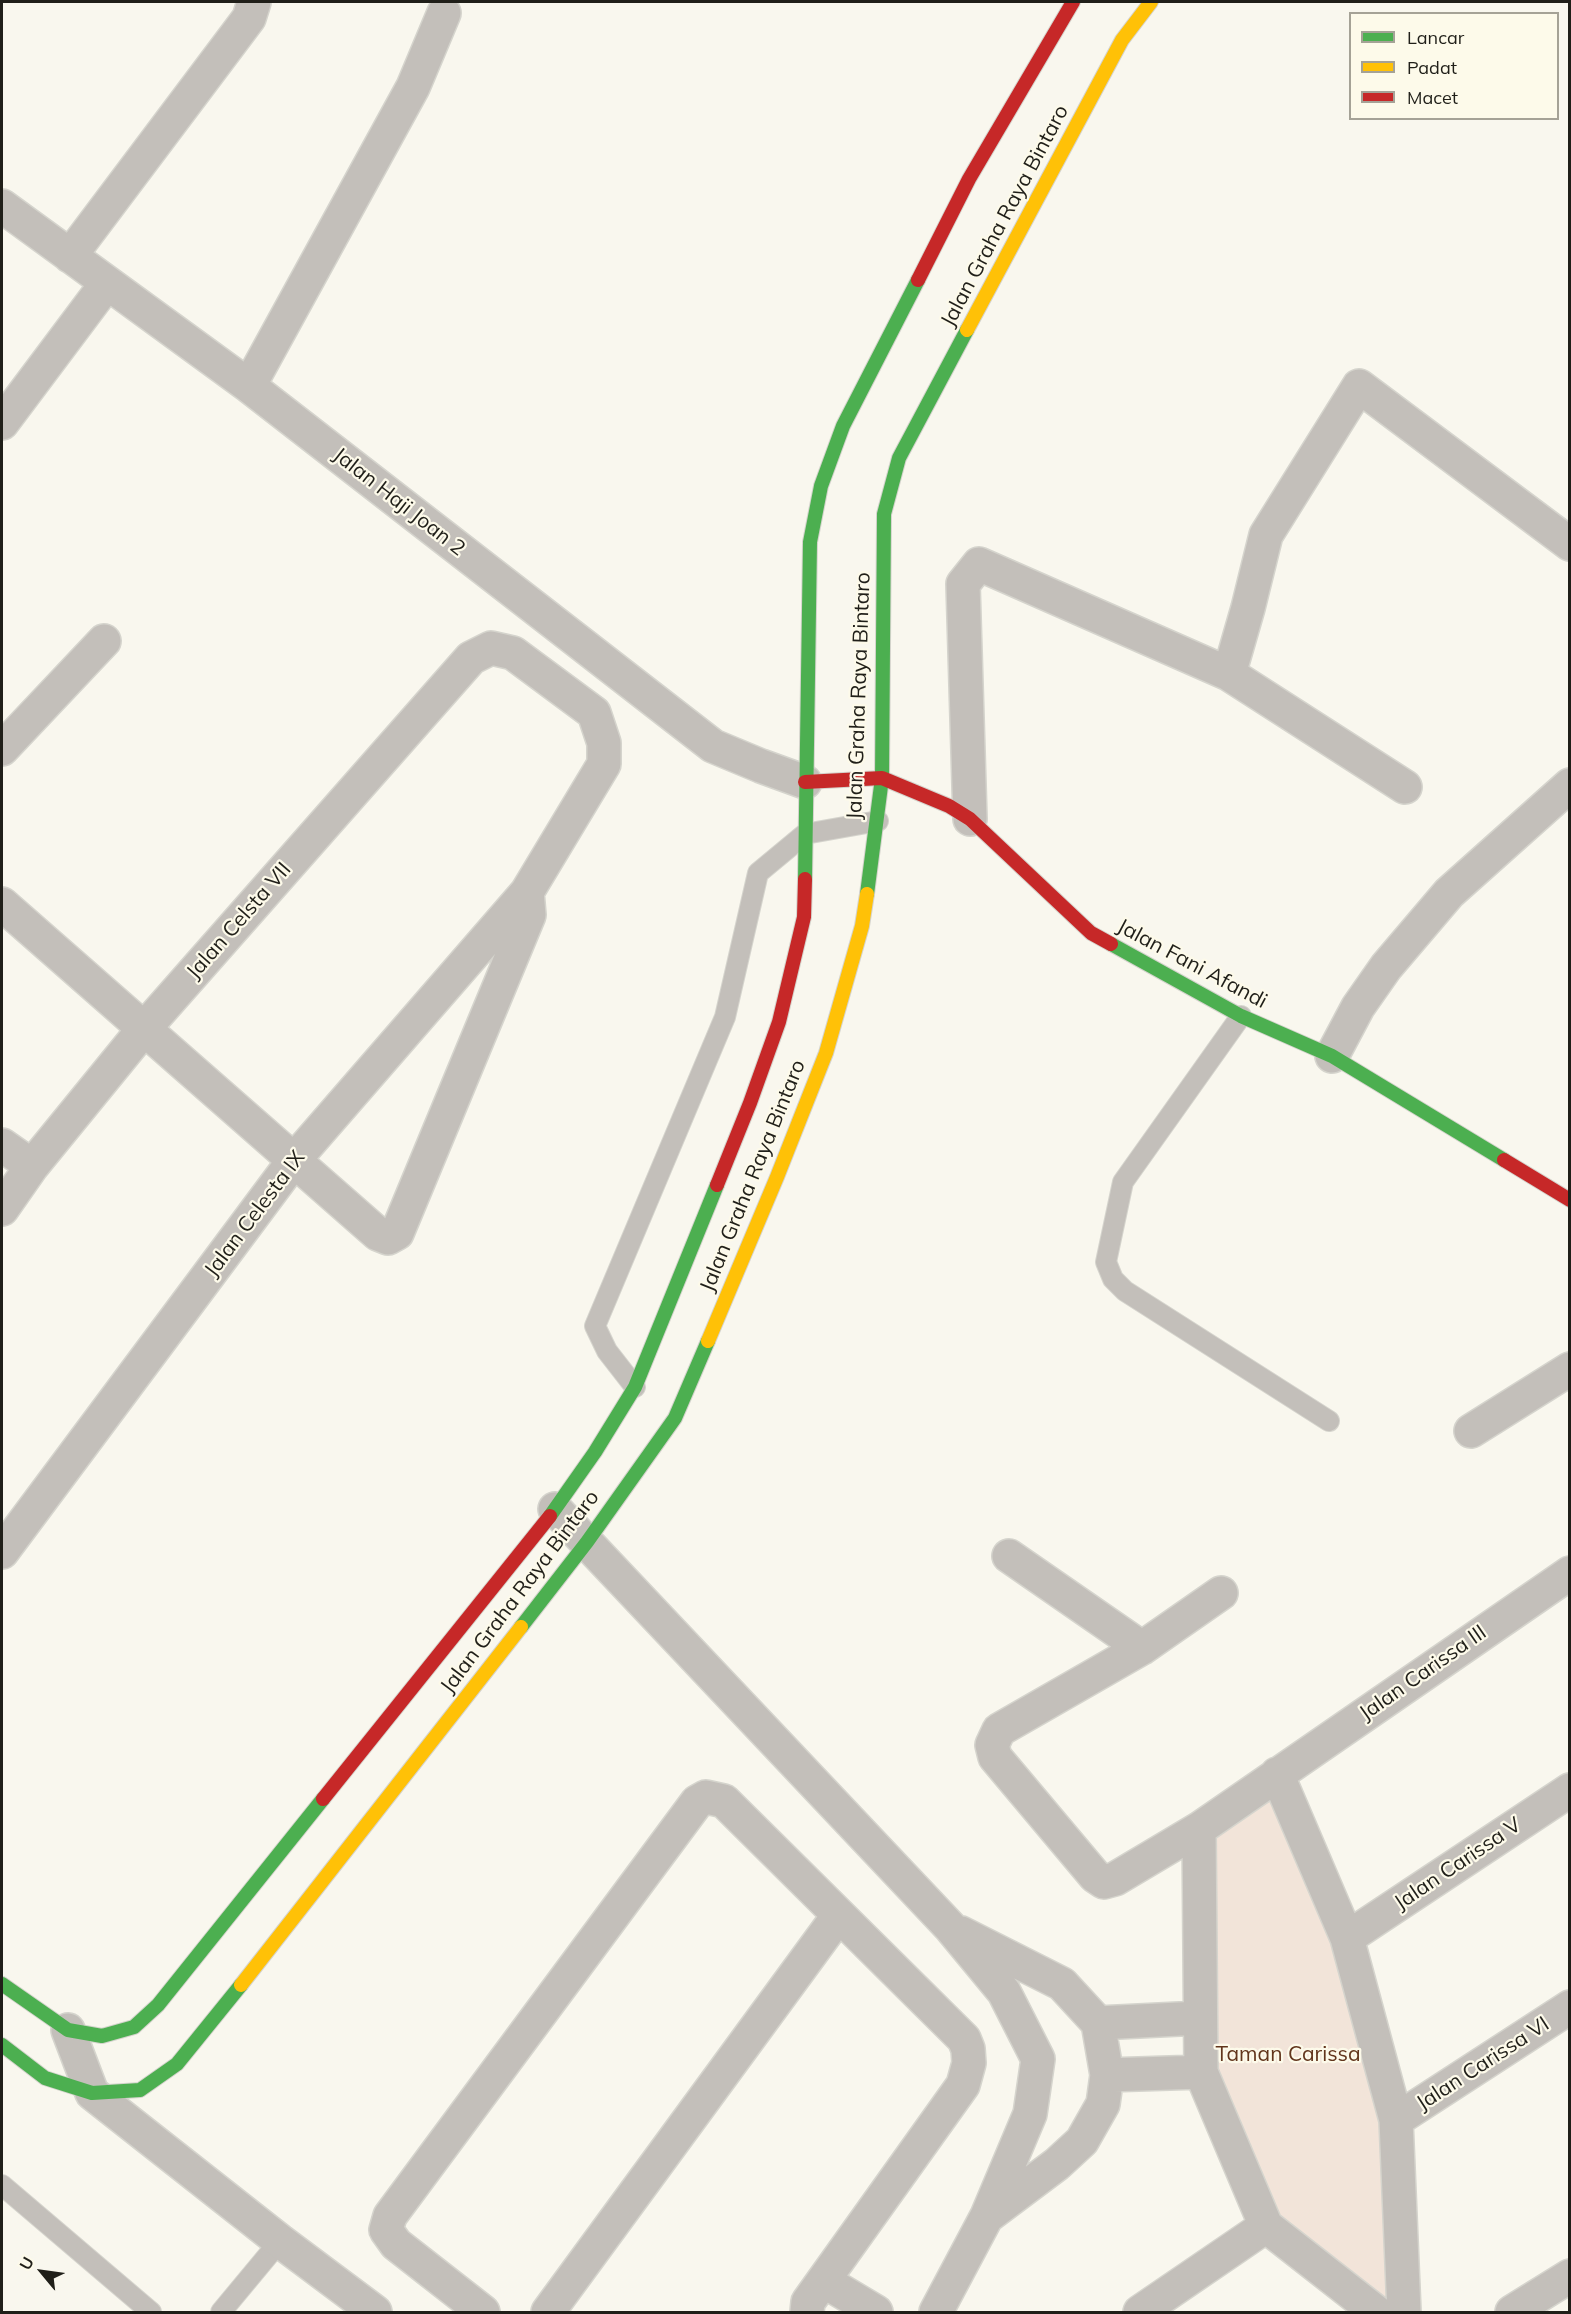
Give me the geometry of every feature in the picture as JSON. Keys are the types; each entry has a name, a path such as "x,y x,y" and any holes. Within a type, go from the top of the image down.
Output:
{"main road":[{"name":"Jalan Graha Raya Bintaro","path":"2,1984 68,2030 102,2036 134,2027 159,2005 555,1509 596,1452 635,1387 750,1103 779,1022 804,917 810,542 821,486 843,426 969,179 1073,2"},
{"name":"Jalan Graha Raya Bintaro","path":"2,2045 45,2078 92,2093 140,2090 177,2064 237,1992 587,1542 675,1418 777,1177 826,1053 862,926 882,778 884,514 899,458 1122,40 1151,2"},
{"name":"Jalan Fani Afandi","path":"805,782 882,778 949,806 970,819 1091,933 1241,1016 1332,1056 1569,1200"}],"street":[{"path":"70,256 261,3"},
{"path":"249,386 413,87 444,13"},
{"name":"Jalan Haji Joan 2","path":"2,206 249,386 712,746 805,782"},
{"path":"2,423 107,283"},
{"path":"1229,674 1266,535 1359,386 1569,544"},
{"path":"970,819 963,584 979,564 1229,674 1405,787"},
{"path":"2,749 104,641"},
{"name":"Jalan Celesta IX","path":"2,1552 295,1160 527,892 604,764 604,743 594,712 513,653 491,648"},
{"name":"Jalan Celsta VII","path":"2,1209 32,1166 144,1030 471,658 491,648"},
{"path":"1332,1056 1358,1007 1386,967 1449,893 1569,785"},
{"name":"Jalan Celesta IX","path":"295,1160 378,1234 388,1238 397,1233 529,915 527,892"},
{"path":"2,904 295,1160"},
{"path":"2,1144 32,1166"},
{"path":"1471,1431 1569,1369"},
{"path":"555,1509 951,1928 1004,1992 1038,2060 1030,2114 987,2216 936,2313"},
{"path":"1009,1556 1142,1648 1221,1593"},
{"name":"Jalan Carissa III","path":"1142,1648 999,1730 992,1745 994,1757 1095,1876 1104,1882 1115,1880 1199,1829 1569,1573"},
{"path":"1277,1774 1347,1938 1396,2120 1404,2313"},
{"name":"Jalan Carissa V","path":"1347,1938 1569,1790"},
{"path":"483,2313 396,2244 386,2230 390,2216 697,1802 706,1797 724,1801 964,2039 968,2049 969,2063 963,2085 808,2301 807,2313"},
{"path":"1199,1829 1201,2072 1266,2226 1376,2313"},
{"path":"548,2313 839,1915"},
{"path":"951,1928 1062,1984 1098,2023 1107,2075 1104,2104 1082,2141 1057,2164 987,2216"},
{"name":"Jalan Carissa VI","path":"1396,2120 1569,2007"},
{"path":"1098,2023 1200,2018"},
{"path":"68,2030 92,2093 375,2313"},
{"path":"1107,2075 1201,2072"},
{"path":"1140,2313 1266,2226"},
{"path":"1512,2313 1569,2276"},
{"path":"824,2281 876,2313"}],"lane":[{"path":"635,1387 607,1351 595,1326 725,1017 758,873 805,834 878,821"},
{"path":"1241,1016 1124,1182 1106,1262 1113,1280 1125,1291 1329,1421"},
{"path":"2,2185 152,2313"},
{"path":"221,2313 280,2241"}],"green space":[{"name":"Taman Carissa","path":"1277,1774 1396,2120 1404,2312 1266,2226 1201,2072 1199,1829"}],"traffic: fast":[{"path":"805,879 810,542 821,486 843,426 918,280"},
{"path":"867,894 882,778 884,514 899,458 967,330"},
{"path":"1111,944 1241,1016 1332,1056 1504,1160"},
{"path":"550,1516 595,1452 635,1387 717,1185"},
{"path":"521,1627 587,1542 675,1418 708,1341"},
{"path":"2,1984 68,2030 102,2036 134,2027 158,2005 323,1799"},
{"path":"2,2045 45,2078 92,2093 140,2090 177,2064 241,1985"}],"traffic: slow":[{"path":"967,330 1122,40 1151,2"},
{"path":"708,1341 826,1053 862,926 867,894"},
{"path":"241,1985 521,1627"}],"traffic: jam":[{"path":"918,280 969,179 1073,2"},
{"path":"805,782 882,778 949,806 970,819 1091,933 1111,944"},
{"path":"717,1185 779,1022 804,917 805,879"},
{"path":"1504,1160 1570,1200"},
{"path":"323,1799 550,1516"}]}
